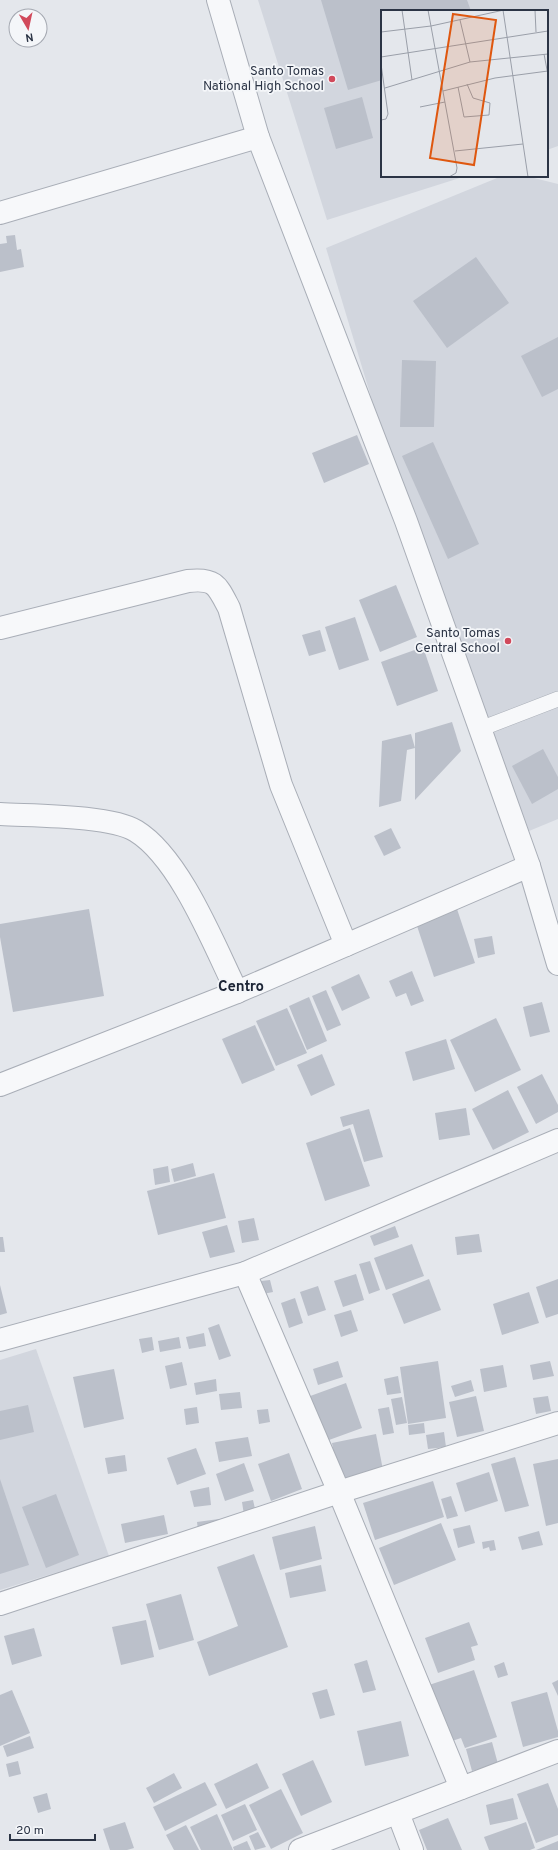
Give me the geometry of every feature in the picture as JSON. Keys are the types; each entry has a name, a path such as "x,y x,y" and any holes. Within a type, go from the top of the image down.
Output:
{"street":[{"path":"218,0 258,137 406,521 529,866 558,964"},
{"path":"0,213 258,137"},
{"path":"0,628 188,581 203,579 211,581 221,592 229,608 280,785 346,945"},
{"path":"0,814 108,821 135,830 156,848 186,888 237,992"},
{"path":"0,1085 237,992 529,866"},
{"path":"0,1340 245,1273 558,1140"},
{"path":"245,1273 339,1492 461,1788"},
{"path":"0,1604 339,1492 558,1424"},
{"path":"300,1850 558,1751"},
{"path":"398,1813 412,1850"}],"lane":[{"path":"480,729 558,699"}],"shaded area":[{"name":"Santo Tomas National High School","path":"258,0 558,0 558,146 548,150 548,10 381,10 381,177 463,177 327,220"},
{"name":"Santo Tomas Central School","path":"500,177 530,177 558,184 558,819 529,831 391,463 326,248"},
{"path":"36,1349 109,1556 0,1590 0,1360"}],"building":[{"path":"321,0 467,0 471,10 381,10 381,80 348,90"},
{"path":"362,97 373,138 336,149 324,108"},
{"path":"15,235 17,250 21,249 24,267 0,272 0,244 7,243 6,236"},
{"path":"476,257 509,303 447,348 413,301"},
{"path":"558,337 558,389 542,397 521,356"},
{"path":"402,360 436,361 434,427 400,427"},
{"path":"357,435 369,464 324,483 312,453"},
{"path":"433,442 479,544 448,559 402,456"},
{"path":"396,585 417,637 380,652 359,600"},
{"path":"355,617 369,660 339,670 325,627"},
{"path":"320,630 326,651 309,656 302,635"},
{"path":"423,647 438,691 397,706 381,662"},
{"path":"452,722 461,751 415,800 415,733"},
{"path":"411,734 415,748 407,750 401,801 379,807 382,741"},
{"path":"543,749 558,777 558,789 532,804 512,766"},
{"path":"391,828 401,848 384,856 374,836"},
{"path":"455,903 475,963 434,977 414,917"},
{"path":"89,909 104,996 13,1012 0,937 0,924"},
{"path":"492,936 495,954 478,958 474,939"},
{"path":"412,971 424,1001 411,1006 406,993 396,997 389,981"},
{"path":"359,974 370,998 342,1011 331,987"},
{"path":"326,990 341,1025 327,1031 312,996"},
{"path":"309,997 327,1041 307,1050 289,1006"},
{"path":"542,1002 550,1032 530,1037 523,1007"},
{"path":"287,1008 307,1053 276,1066 256,1021"},
{"path":"496,1018 521,1070 475,1092 450,1040"},
{"path":"255,1025 275,1070 242,1084 222,1039"},
{"path":"446,1039 455,1069 413,1081 405,1052"},
{"path":"322,1054 335,1085 311,1096 297,1065"},
{"path":"542,1074 558,1105 558,1112 536,1124 517,1087"},
{"path":"508,1090 529,1132 493,1150 472,1109"},
{"path":"466,1108 470,1135 439,1140 435,1113"},
{"path":"369,1109 383,1157 364,1162 353,1124 343,1127 340,1117"},
{"path":"350,1128 370,1186 325,1201 306,1143"},
{"path":"193,1163 196,1176 174,1182 171,1169"},
{"path":"168,1166 170,1182 155,1185 153,1169"},
{"path":"214,1173 226,1218 158,1235 147,1191"},
{"path":"254,1218 259,1240 242,1243 238,1221"},
{"path":"227,1225 235,1252 210,1258 202,1232"},
{"path":"395,1226 399,1237 374,1246 370,1236"},
{"path":"479,1234 482,1252 457,1255 455,1237"},
{"path":"0,1237 3,1237 5,1252 0,1252"},
{"path":"412,1244 424,1276 386,1290 374,1258"},
{"path":"370,1261 380,1290 369,1294 359,1264"},
{"path":"356,1274 364,1300 343,1307 334,1281"},
{"path":"429,1279 441,1310 404,1324 392,1294"},
{"path":"558,1279 558,1314 546,1318 536,1287"},
{"path":"270,1280 273,1292 263,1294 261,1281"},
{"path":"0,1285 7,1313 0,1315"},
{"path":"318,1286 326,1310 308,1316 300,1292"},
{"path":"529,1292 539,1323 502,1335 493,1304"},
{"path":"295,1298 303,1323 289,1328 281,1303"},
{"path":"351,1310 358,1331 341,1337 334,1315"},
{"path":"219,1324 231,1356 219,1360 208,1328"},
{"path":"204,1333 206,1346 189,1349 186,1337"},
{"path":"152,1337 154,1350 142,1353 139,1339"},
{"path":"179,1337 181,1348 160,1352 158,1341"},
{"path":"338,1361 343,1377 318,1385 313,1369"},
{"path":"438,1361 446,1418 408,1424 400,1367"},
{"path":"550,1361 554,1376 533,1380 530,1365"},
{"path":"182,1362 187,1385 170,1389 165,1366"},
{"path":"503,1365 507,1387 484,1392 480,1369"},
{"path":"114,1369 124,1419 84,1428 73,1377"},
{"path":"398,1376 401,1393 387,1395 384,1379"},
{"path":"216,1379 217,1391 196,1395 194,1383"},
{"path":"471,1380 474,1391 455,1397 451,1386"},
{"path":"346,1383 362,1428 318,1444 302,1399"},
{"path":"240,1392 242,1408 221,1410 219,1394"},
{"path":"476,1396 484,1431 457,1437 449,1402"},
{"path":"548,1396 551,1411 536,1414 533,1398"},
{"path":"402,1397 407,1423 396,1425 391,1399"},
{"path":"28,1405 34,1432 0,1440 0,1411"},
{"path":"197,1407 199,1423 186,1425 184,1409"},
{"path":"389,1407 394,1433 383,1435 378,1409"},
{"path":"268,1409 270,1422 259,1424 257,1410"},
{"path":"424,1423 425,1433 409,1435 408,1425"},
{"path":"444,1432 446,1447 428,1449 426,1435"},
{"path":"376,1434 383,1470 339,1479 332,1443"},
{"path":"248,1437 252,1456 219,1462 215,1442"},
{"path":"196,1448 206,1474 177,1485 167,1458"},
{"path":"289,1453 302,1489 271,1501 258,1464"},
{"path":"125,1455 127,1471 108,1474 105,1458"},
{"path":"515,1457 529,1506 505,1512 491,1464"},
{"path":"558,1459 558,1523 546,1526 533,1464"},
{"path":"244,1463 254,1491 225,1501 216,1474"},
{"path":"489,1472 498,1501 465,1512 456,1483"},
{"path":"0,1479 29,1565 0,1574"},
{"path":"433,1481 444,1517 375,1540 363,1503"},
{"path":"209,1487 211,1505 194,1507 190,1491"},
{"path":"56,1494 79,1555 46,1568 22,1507"},
{"path":"451,1496 458,1516 447,1519 441,1499"},
{"path":"253,1500 256,1513 244,1515 242,1502"},
{"path":"164,1515 168,1534 125,1543 121,1524"},
{"path":"219,1519 220,1526 198,1530 197,1522"},
{"path":"441,1523 456,1560 394,1585 379,1548"},
{"path":"470,1525 475,1543 458,1548 453,1529"},
{"path":"315,1526 322,1559 280,1570 272,1537"},
{"path":"539,1531 543,1545 522,1550 518,1537"},
{"path":"494,1540 496,1550 490,1551 489,1547 483,1549 482,1542"},
{"path":"254,1554 288,1647 209,1676 197,1642 238,1626 217,1567"},
{"path":"321,1565 326,1591 290,1598 285,1573"},
{"path":"181,1594 194,1640 159,1650 146,1604"},
{"path":"146,1620 154,1657 121,1665 112,1627"},
{"path":"469,1622 478,1645 471,1647 475,1660 438,1673 425,1638"},
{"path":"34,1628 42,1656 12,1665 4,1636"},
{"path":"367,1660 376,1690 363,1693 354,1664"},
{"path":"504,1662 508,1675 498,1678 494,1666"},
{"path":"474,1670 497,1737 465,1748 461,1738 449,1742 429,1685"},
{"path":"558,1680 558,1696 552,1683"},
{"path":"327,1689 335,1715 320,1719 312,1693"},
{"path":"12,1690 30,1733 0,1746 0,1695"},
{"path":"547,1692 558,1731 558,1737 523,1747 511,1702"},
{"path":"401,1721 409,1756 365,1766 357,1731"},
{"path":"30,1736 34,1748 7,1757 3,1746"},
{"path":"492,1742 498,1764 472,1771 466,1749"},
{"path":"313,1760 332,1802 301,1816 282,1774"},
{"path":"18,1761 21,1774 9,1777 6,1764"},
{"path":"257,1763 269,1788 226,1809 214,1784"},
{"path":"174,1773 182,1788 154,1803 146,1788"},
{"path":"205,1782 217,1805 165,1831 153,1807"},
{"path":"548,1783 558,1809 558,1835 536,1843 517,1794"},
{"path":"281,1789 303,1833 271,1849 249,1805"},
{"path":"47,1793 51,1809 38,1813 33,1797"},
{"path":"513,1798 518,1819 490,1825 486,1805"},
{"path":"245,1804 257,1830 233,1841 221,1815"},
{"path":"217,1814 233,1850 201,1850 190,1827"},
{"path":"448,1818 462,1850 427,1850 419,1830"},
{"path":"125,1822 134,1848 127,1850 110,1850 103,1829"},
{"path":"526,1822 535,1848 530,1850 489,1850 484,1837"},
{"path":"186,1825 199,1850 174,1850 166,1835"},
{"path":"258,1832 266,1847 255,1850 249,1836"},
{"path":"247,1841 251,1850 234,1850 233,1847"},
{"path":"558,1841 558,1850 536,1850"}],"place":[{"name":"Santo Tomas National High School","path":"332,79"},
{"name":"Santo Tomas Central School","path":"508,641"}],"district":[{"name":"Centro","path":"241,987"}]}
